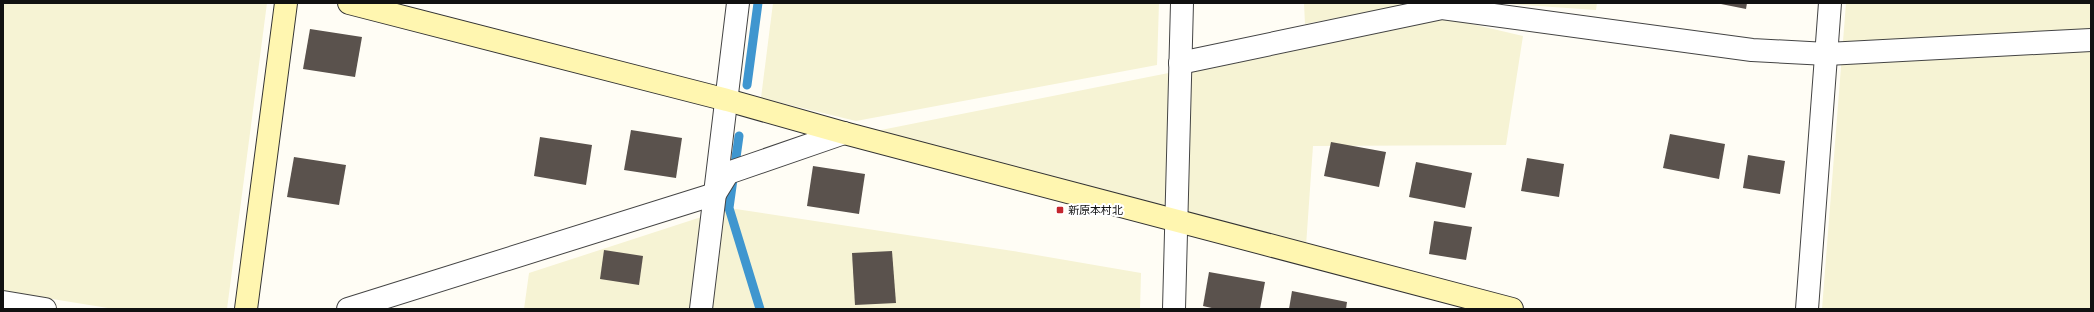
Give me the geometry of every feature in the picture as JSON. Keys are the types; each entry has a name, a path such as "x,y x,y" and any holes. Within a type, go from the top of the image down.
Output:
{"street":[{"path":"246,309 286,3"},
{"path":"348,3 727,100 1485,306 1512,309"},
{"path":"701,309 738,3"},
{"path":"1174,309 1182,3"},
{"path":"1807,309 1830,3"},
{"path":"1180,63 1442,8 1752,50 1827,54 2091,40"},
{"path":"348,309 715,194 736,170 844,133"},
{"path":"3,302 44,309"}],"shaded area":[{"path":"3,3 267,3 227,309 114,309 3,291"},
{"path":"773,3 1159,3 1157,65 856,121 761,98"},
{"path":"1304,3 1417,3 1305,24"},
{"path":"1495,3 1597,3 1596,10"},
{"path":"1846,3 2091,3 2091,309 1822,309"},
{"path":"1446,18 1523,36 1506,145 1313,146 1306,246 876,131"},
{"path":"729,208 1013,251 1141,273 1140,309 524,309 529,273"}],"building":[{"path":"1716,3 1747,3 1746,9"},
{"path":"310,29 362,37 355,77 303,69"},
{"path":"631,130 682,138 676,178 624,170"},
{"path":"1670,134 1725,144 1719,179 1663,168"},
{"path":"540,137 592,145 586,185 534,176"},
{"path":"1331,142 1386,152 1379,187 1324,176"},
{"path":"1748,155 1785,161 1780,194 1743,188"},
{"path":"294,157 346,165 339,205 287,197"},
{"path":"1527,158 1564,164 1559,197 1521,191"},
{"path":"1416,162 1472,173 1465,208 1409,197"},
{"path":"813,166 865,174 859,214 807,206"},
{"path":"1434,221 1472,227 1466,260 1429,254"},
{"path":"604,250 643,256 639,285 600,279"},
{"path":"892,251 896,303 855,305 852,253"},
{"path":"1209,272 1265,282 1260,309 1216,309 1203,306"},
{"path":"1292,291 1347,302 1346,309 1289,309"}],"waterway":[{"path":"747,85 758,3"},
{"path":"739,136 729,208 760,309"}],"place":[{"name":"新原本村北","path":"1060,210"}]}
